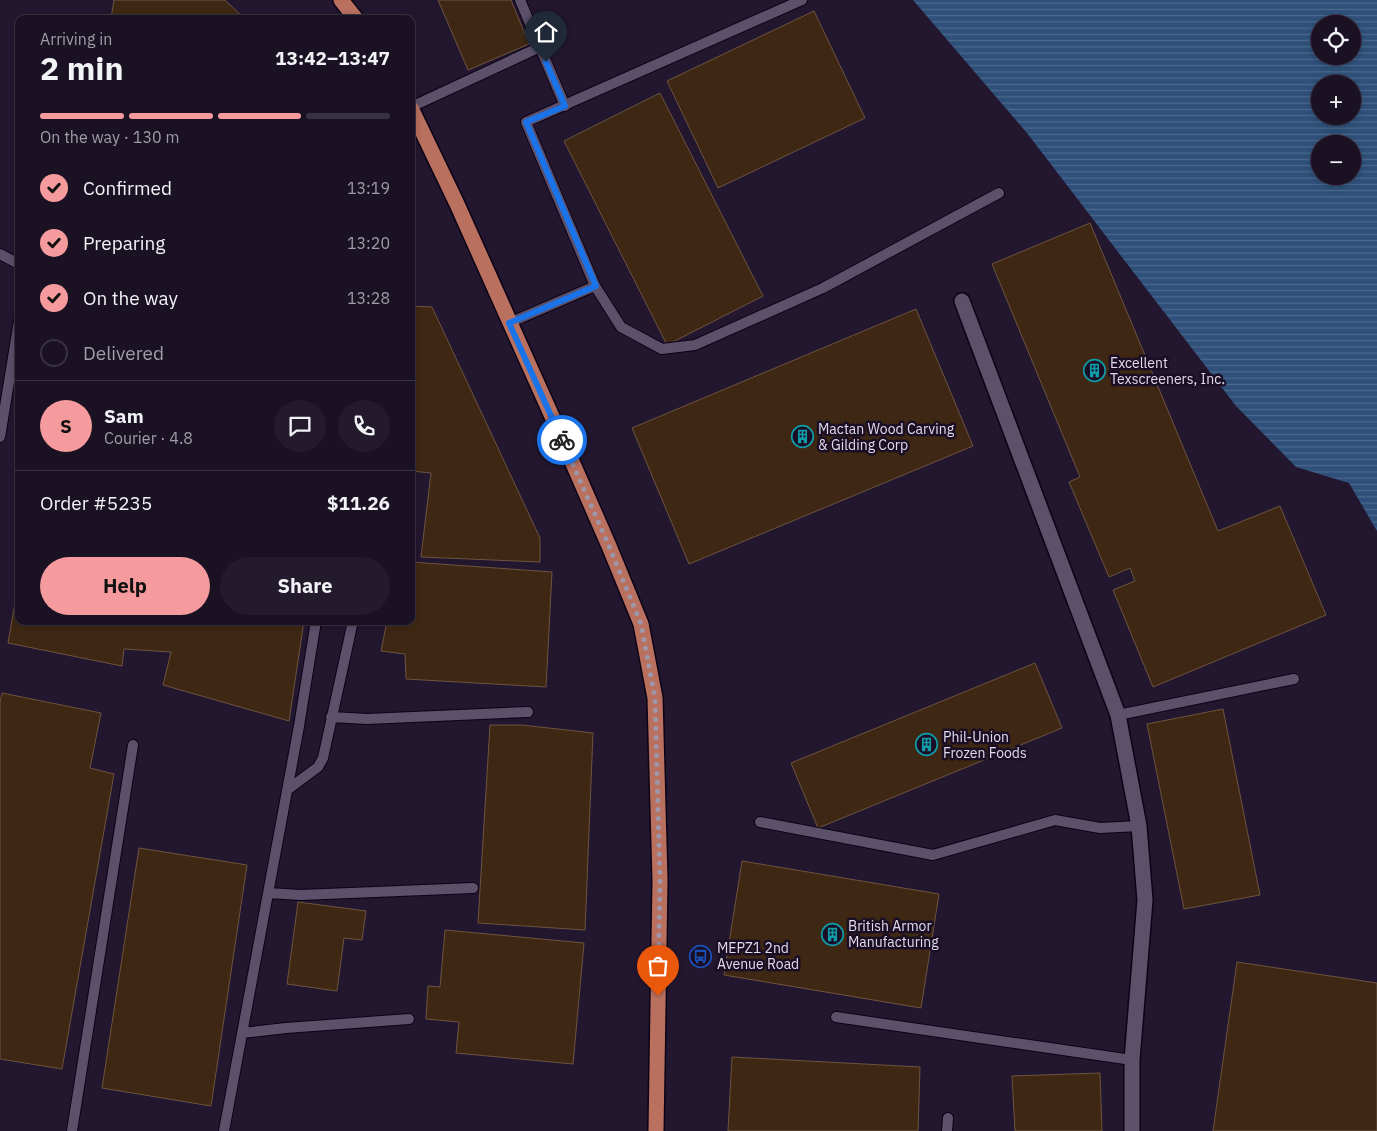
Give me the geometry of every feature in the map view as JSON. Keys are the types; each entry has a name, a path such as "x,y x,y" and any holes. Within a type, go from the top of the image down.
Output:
{"main road":[{"path":"341,0 353,15"},
{"path":"415,117 605,538 641,624 655,698 660,880 656,1131"}],"street":[{"path":"962,301 1118,715 1139,826 1145,900 1132,1060 1132,1131"}],"lane":[{"path":"520,0 565,106"},
{"path":"802,0 526,122 596,286 621,327 662,348 695,345 823,288 999,192"},
{"path":"415,106 540,47"},
{"path":"0,254 15,262"},
{"path":"509,323 596,286"},
{"path":"0,437 15,345"},
{"path":"224,1131 288,790 315,625"},
{"path":"288,790 318,767 323,758 352,625"},
{"path":"1118,715 1294,679"},
{"path":"332,717 366,719 528,712"},
{"path":"72,1131 133,745"},
{"path":"760,822 934,855 1055,820 1100,828 1139,826"},
{"path":"268,893 301,895 473,888"},
{"path":"836,1018 1132,1060"},
{"path":"242,1033 409,1019"},
{"path":"946,1131 948,1118"}],"water":[{"path":"913,0 1377,0 1377,531 1349,483 1296,467 1236,406 1027,133"}],"building":[{"path":"114,0 225,0 241,15 112,15"},
{"path":"438,0 511,0 529,44 468,70"},
{"path":"814,11 865,118 718,188 667,81"},
{"path":"660,93 763,296 667,345 564,141"},
{"name":"Excellent Texscreeners, Inc.","path":"1090,223 1218,531 1280,506 1326,615 1153,687 1113,590 1135,581 1130,568 1109,577 1069,482 1080,477 992,264"},
{"path":"415,306 432,307 540,538 540,562 421,557 431,473 415,471"},
{"name":"Mactan Wood Carving & Gilding Corp","path":"916,309 973,446 689,564 632,428"},
{"path":"415,562 552,572 546,687 406,679 405,654 381,651 386,625 415,625"},
{"path":"15,603 15,625 303,625 289,721 163,685 171,652 124,649 122,666 8,643"},
{"name":"Phil-Union Frozen Foods","path":"1035,663 1062,728 818,828 791,763"},
{"path":"2,693 101,713 90,768 114,774 62,1069 0,1059 0,702"},
{"path":"1223,709 1260,895 1184,909 1147,724"},
{"path":"490,725 522,725 593,733 585,930 478,923"},
{"path":"139,848 247,865 211,1106 102,1088"},
{"name":"British Armor Manufacturing","path":"742,861 939,894 921,1008 724,975"},
{"path":"298,902 366,911 362,940 344,938 337,991 287,984"},
{"path":"445,930 584,943 573,1064 456,1053 459,1022 426,1019 428,986 440,987"},
{"path":"1237,962 1377,983 1377,1131 1213,1131"},
{"path":"732,1057 920,1067 918,1131 728,1131"},
{"path":"1100,1073 1102,1131 1015,1131 1012,1076"}],"way so far":[{"path":"562,440 641,624 655,698 660,880 658,996"}],"place":[{"name":"Excellent Texscreeners, Inc.","path":"1094,371"},
{"name":"Mactan Wood Carving & Gilding Corp","path":"802,437"},
{"name":"Phil-Union Frozen Foods","path":"927,745"},
{"name":"British Armor Manufacturing","path":"832,934"},
{"name":"MEPZ1 2nd Avenue Road","path":"701,956"}],"route":[{"path":"546,62 565,106 526,122 596,286 509,323 562,440"}]}
